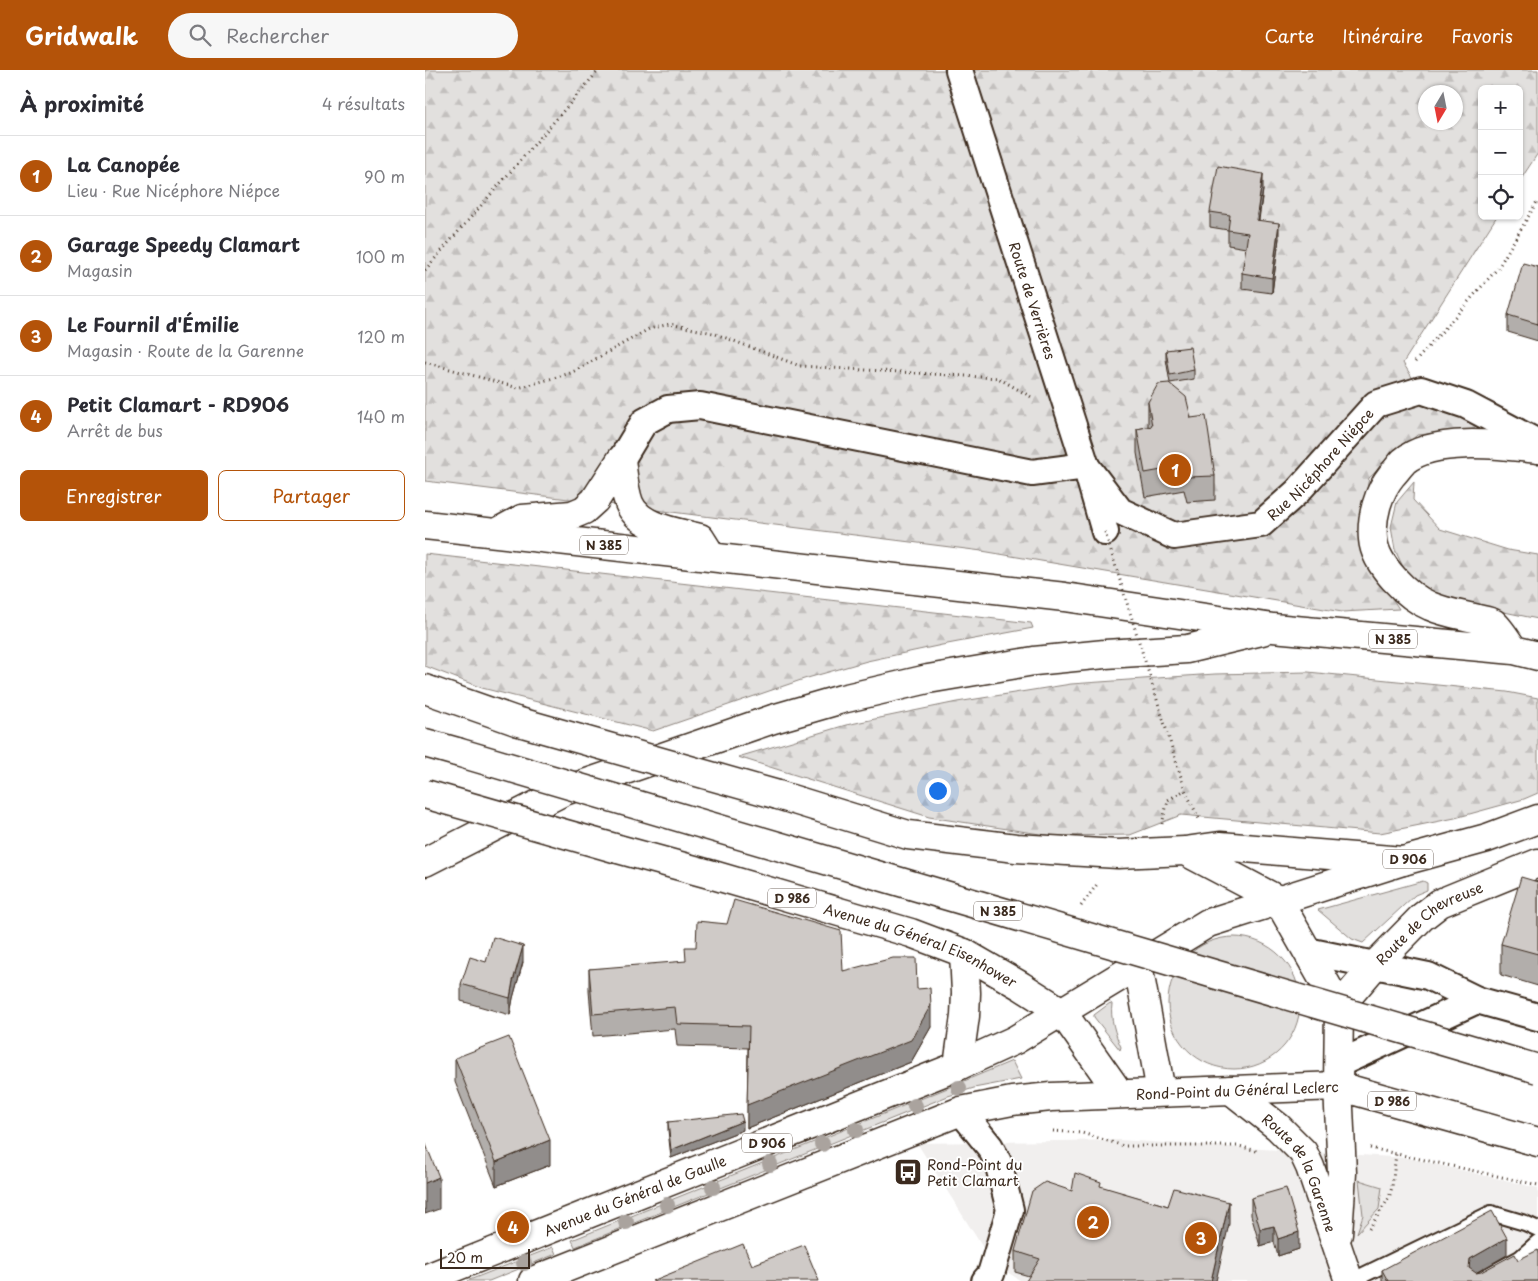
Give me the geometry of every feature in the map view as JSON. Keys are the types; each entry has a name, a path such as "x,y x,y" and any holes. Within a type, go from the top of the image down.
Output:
{"main road":[{"path":"1526,653 1493,623 1428,606 1403,589 1386,569 1378,555 1373,540 1375,513 1380,493 1388,480 1405,461 1420,452 1436,448 1487,444 1538,450"},
{"path":"496,534 522,519 573,515 584,510 595,500 621,460"},
{"path":"621,460 629,502 635,513 647,522 661,528 700,538 712,557"},
{"name":"N 385","path":"425,525 1065,597 1273,628 1526,653"},
{"path":"425,862 564,791 773,719 841,699 928,679 1034,661 1187,649 1273,628"},
{"path":"425,689 516,721 778,795 908,835 1016,848 1109,854 1185,851 1220,846 1403,861"},
{"name":"N 385","path":"425,743 1538,1069"},
{"name":"Avenue du Général Eisenhower","path":"425,794 713,875 911,934 963,954 1021,986 1062,1012 1119,1093"},
{"name":"D 906","path":"1278,900 1403,861 1487,838 1538,819"},
{"path":"1185,851 1278,900 1339,1007"},
{"name":"Route de Chevreuse","path":"1339,1007 1375,965 1421,917 1441,903 1538,863"},
{"path":"1062,1012 1208,923 1278,900"},
{"path":"958,1066 966,993 963,954"},
{"path":"1138,965 1161,1092"},
{"name":"Rond-Point du Général Leclerc","path":"961,1111 1022,1099 1119,1093 1231,1090 1338,1075 1339,1007"},
{"name":"Avenue du Général de Gaulle","path":"425,1279 958,1066 1015,1040 1062,1012"},
{"name":"D 986","path":"1338,1075 1538,1142"},
{"name":"Route de la Garenne","path":"1338,1075 1345,1267"},
{"name":"Route de la Garenne","path":"1231,1090 1278,1127 1303,1152 1311,1167 1345,1267"},
{"path":"534,1281 961,1111"}],"street":[{"name":"Route de Verrières","path":"959,70 1086,466 1105,532"},
{"name":"Rue Nicéphore Niépce","path":"1086,466 1120,511 1174,536 1261,524 1297,492 1376,404 1421,390 1466,405 1538,443"},
{"path":"621,460 644,422 668,408 700,406 1032,473 1086,466"},
{"path":"1307,951 1435,979 1477,1000 1538,1018"},
{"path":"1338,1075 1477,1000"},
{"path":"961,1111 990,1147 998,1162 1010,1210 991,1274 985,1281"}],"lane":[{"path":"1345,1267 1491,1213 1525,1222 1538,1229"},
{"path":"1477,1281 1520,1258 1538,1242"}],"path":[{"path":"425,270 599,70"},
{"path":"1410,366 1498,268 1538,200"},
{"path":"425,362 517,388 571,373 649,329 670,324 713,333 800,366 998,378 1071,420"},
{"path":"1105,532 1185,790 1202,825"},
{"path":"1161,825 1167,800 1185,790"},
{"path":"1053,1131 1082,1133 1124,1146 1239,1146 1263,1154"},
{"path":"1365,1147 1538,1185"},
{"path":"1345,1267 1386,1205 1392,1187 1397,1154"}],"shaded area":[{"path":"1120,1140 1408,1158 1538,1188 1538,1281 1021,1281 992,1262 917,1143"}],"green space":[{"path":"425,70 1538,70 1538,153 1523,176 1523,85 1478,85 1478,220 1494,220 1403,363 1426,399 1502,435 1451,432 1417,435 1369,478 1361,518 1366,557 1399,609 1342,612 982,551 425,481"},
{"path":"1414,482 1413,500 1440,529 1508,550 1538,555 1538,619 1446,600 1422,586 1405,571 1395,550 1391,527 1397,502"},
{"path":"425,554 1031,623 1033,628 867,661 804,679 653,731 482,688 425,666"},
{"path":"1308,672 1507,692 1538,698 1538,793 1524,799 1455,818 1380,833 1181,815 1130,835 1053,836 929,817 738,757 846,725 957,702 1071,684 1215,674"},
{"path":"1423,881 1427,883 1427,890 1415,895 1363,943 1352,939 1318,910"},
{"path":"1234,937 1259,942 1271,948 1289,966 1295,978 1300,1003 1295,1028 1289,1040 1271,1058 1259,1064 1234,1069 1209,1064 1197,1058 1179,1040 1173,1028 1168,1003 1173,978 1179,966 1197,948 1209,942"},
{"path":"1110,1003 1112,1004 1112,1020 1121,1047 1120,1050 1094,1017 1094,1015"},
{"path":"1012,1061 1021,1079 974,1088 948,1096 575,1247 572,1240 945,1089"},
{"path":"1359,1180 1382,1187 1379,1209 1357,1233 1363,1215"},
{"path":"553,1247 556,1254 489,1281 467,1281"}],"building":[{"path":"1218,166 1263,174 1256,220 1279,223 1272,278 1242,273 1248,233 1228,230 1230,215 1210,212"},
{"path":"1523,263 1538,267 1538,324 1508,315"},
{"path":"1190,347 1194,370 1170,375 1166,350"},
{"path":"1169,383 1186,397 1191,418 1206,416 1215,476 1187,477 1184,466 1145,473 1137,429 1152,426 1148,402 1158,384"},
{"path":"1521,877 1538,882 1538,954 1501,944"},
{"path":"734,900 841,931 843,971 893,958 916,958 917,989 930,988 931,1005 911,1040 747,1105 749,1026 677,1024 675,1007 593,1014 589,969 686,961 685,947 696,947 697,921 727,924"},
{"path":"493,937 523,946 510,998 461,984 470,957 486,962"},
{"path":"509,1037 550,1140 496,1162 455,1058"},
{"path":"741,1114 743,1121 671,1150 668,1122"},
{"path":"425,1142 439,1177 425,1183"},
{"path":"1075,1173 1101,1182 1100,1186 1168,1206 1174,1188 1229,1202 1211,1281 1026,1281 1040,1259 1015,1251 1032,1191 1045,1182 1072,1191"},
{"path":"1286,1188 1299,1232 1278,1239 1274,1226 1260,1229 1251,1198"},
{"path":"1492,1211 1507,1238 1470,1259 1469,1268 1476,1273 1481,1272 1515,1254 1518,1260 1538,1250 1538,1281 1388,1281 1382,1270"},
{"path":"743,1244 752,1265 804,1245 819,1281 652,1281"}],"place":[{"name":"La Canopée","path":"1175,470"},
{"name":"Rond-Point du Petit Clamart","path":"908,1172"},
{"name":"Garage Speedy Clamart","path":"1093,1222"},
{"name":"Petit Clamart - RD906","path":"513,1227"},
{"name":"Le Fournil d'Émilie","path":"1201,1238"}]}
